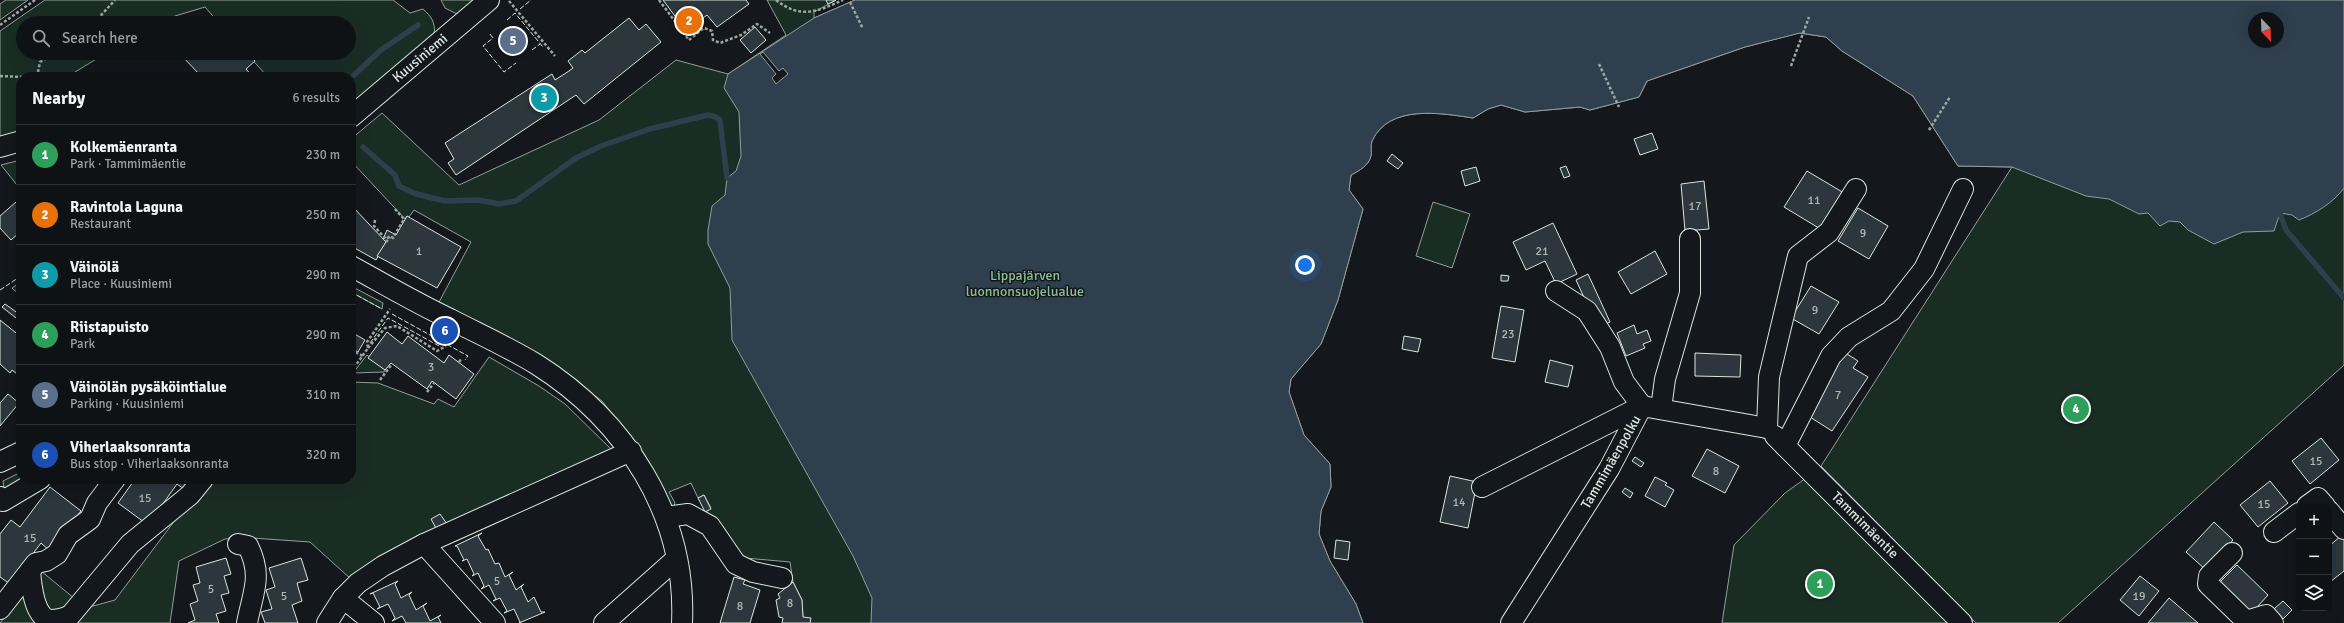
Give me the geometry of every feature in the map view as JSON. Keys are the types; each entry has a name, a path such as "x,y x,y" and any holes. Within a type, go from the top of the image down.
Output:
{"street":[{"name":"Kuusiniemi","path":"356,113 489,0"},
{"path":"0,147 16,142"},
{"path":"1767,428 1769,377 1798,256 1829,232 1856,189"},
{"path":"1785,446 1831,356 1849,337 1891,311 1924,268 1963,189"},
{"path":"1482,487 1652,408 1665,379 1690,293 1690,239"},
{"path":"356,269 450,319 498,342 536,364 584,399 631,451 648,479 666,517 681,588 682,623"},
{"path":"1556,291 1587,311 1610,347 1624,382 1652,408"},
{"name":"Tammimäenpolku","path":"1511,623 1609,469 1652,408 1767,428"},
{"name":"Tammimäentie","path":"1767,428 1962,623"},
{"path":"327,623 343,598 358,583 424,544 631,451"},
{"path":"0,462 16,454"},
{"path":"0,497 3,501 32,484"},
{"path":"0,609 36,563 57,554 68,535 90,519 97,503 111,484"},
{"path":"30,571 33,598 42,616 50,620 66,620 130,544 190,495 199,484"},
{"path":"2312,503 2318,498 2322,503"},
{"path":"666,517 688,514 710,526 736,564 752,572 782,578"},
{"path":"2274,532 2296,515"},
{"path":"2332,515 2344,529"},
{"path":"238,544 248,546 256,562 257,575 247,623"},
{"path":"424,544 495,623"},
{"path":"2232,553 2209,576 2208,584 2246,621 2266,615 2273,623"},
{"path":"604,623 676,559"},
{"path":"343,598 374,623"}],"path":[{"path":"0,24 35,0"},
{"path":"100,16 115,0"},
{"path":"509,0 554,56"},
{"path":"659,0 689,40 704,28 712,31 713,40 720,43 741,35 757,24 770,33"},
{"path":"776,0 785,7 800,13 829,6 843,0"},
{"path":"850,2 863,29"},
{"path":"1790,66 1809,17"},
{"path":"38,72 40,62 44,60"},
{"path":"1599,64 1618,107"},
{"path":"0,76 16,77"},
{"path":"1929,130 1950,97"},
{"path":"374,220 374,226 386,239 390,236 393,238 404,219 394,209"},
{"path":"386,242 390,237 393,239"},
{"path":"368,348 368,342 393,304"},
{"path":"356,365 385,328 398,326 417,341 437,351 446,346"},
{"path":"356,352 363,356"},
{"path":"459,362 462,358"},
{"path":"380,380 392,364"},
{"path":"427,392 434,383"}],"green space":[{"path":"6,0 28,0 0,20 0,4"},
{"path":"45,0 393,0 410,13 423,9 432,20 434,34 356,100 356,72 263,72 252,60 356,60 356,16 213,16 205,7 175,16 22,16"},
{"path":"441,0 478,0 457,14 445,8"},
{"name":"Lippajärven luonnonsuojelualue","path":"767,0 836,0 814,12 814,18 855,0 2344,0 2344,365 2058,623 1976,623 1821,466 2012,167 1958,166 1913,96 1842,51 1826,37 1799,33 1745,47 1647,81 1639,97 1590,110 1580,107 1525,112 1501,105 1488,109 1473,118 1431,113 1403,116 1390,121 1380,129 1372,141 1370,159 1366,165 1351,175 1349,190 1363,209 1338,300 1321,344 1291,379 1289,392 1304,435 1330,464 1331,487 1321,511 1319,534 1330,561 1356,604 1363,623 810,623 803,617 802,600 793,582 790,562 745,558 705,512 711,508 704,495 698,498 691,483 669,492 675,503 674,506 670,507 633,440 602,401 547,360 438,304 471,242 414,210 409,217 407,216 405,219 356,166 356,135 382,113 459,185 599,120 676,60 728,74 786,35"},
{"path":"16,20 16,60 95,60 75,72 16,72 16,134 0,139 0,31"},
{"path":"16,161 16,184 1,165"},
{"path":"1433,202 1470,214 1452,268 1416,256"},
{"path":"16,285 16,292 12,288"},
{"path":"356,289 383,303 382,309 356,295"},
{"path":"367,355 385,370 384,372 356,373 356,369"},
{"path":"489,357 539,386 565,404 614,452 352,580 310,542 252,538 225,539 179,561 170,623 0,623 41,571 86,608 115,600 202,484 356,484 356,382 378,383 434,404 438,399 454,407"},
{"path":"16,474 16,483 7,489 4,488 3,481"},
{"path":"1806,478 1951,623 1722,623 1734,545 1785,493"}],"water":[{"name":"Lippajärven luonnonsuojelualue","path":"855,0 2344,0 2344,188 2324,207 2299,220 2292,215 2280,213 2274,231 2243,232 2214,244 2188,230 2180,222 2169,221 2160,226 2148,213 2139,214 2109,199 2086,196 2012,167 1958,166 1913,96 1842,51 1826,37 1800,33 1745,47 1647,81 1639,97 1590,110 1580,107 1525,112 1501,105 1488,109 1473,118 1431,113 1403,116 1390,121 1380,129 1372,141 1370,159 1366,165 1351,175 1349,190 1363,209 1338,300 1321,344 1291,379 1289,392 1304,435 1330,464 1331,487 1321,511 1319,534 1330,561 1356,604 1363,623 871,623 872,598 853,556 732,340 730,288 708,244 708,230 712,206 725,195 727,178 736,171 741,156 739,112 724,88 728,74 814,18"}],"pier":[{"path":"763,52 779,71 783,68 788,74 776,84 772,78 776,74 760,54"}],"building":[{"path":"663,0 746,0 749,4 717,27 707,15 686,31"},
{"path":"826,0 836,0 828,4"},
{"path":"629,18 639,30 646,24 661,42 584,104 576,95 456,175 448,163 454,159 445,143 552,74 555,80 569,71 573,68 568,61 582,50 585,53"},
{"path":"755,27 766,40 751,53 740,40"},
{"path":"186,60 255,61 246,69 249,72 197,72"},
{"path":"1652,133 1658,149 1640,155 1634,139"},
{"path":"1392,154 1403,163 1398,169 1387,161"},
{"path":"1566,166 1570,176 1564,178 1560,168"},
{"path":"1476,167 1480,181 1465,186 1461,171"},
{"path":"1807,171 1844,193 1822,230 1784,207"},
{"path":"1704,181 1709,229 1685,231 1681,184"},
{"path":"16,202 16,236 11,240 0,228 0,216"},
{"path":"1858,208 1888,226 1869,259 1838,241"},
{"path":"356,210 386,242 376,260 356,249"},
{"path":"407,216 461,247 437,288 377,256 386,242 383,239 387,230 396,235"},
{"path":"1553,223 1577,274 1556,284 1545,261 1526,270 1513,242"},
{"path":"1655,251 1667,274 1631,294 1618,272"},
{"path":"1588,274 1610,322 1602,326 1592,315 1576,280"},
{"path":"1501,275 1509,276 1508,281 1501,281"},
{"path":"1811,286 1839,302 1819,334 1791,318"},
{"path":"5,304 16,312 16,318 2,307"},
{"path":"1501,306 1524,310 1515,362 1492,358"},
{"path":"0,320 16,333 16,373 12,370 10,373 0,364"},
{"path":"1634,325 1637,334 1647,330 1651,341 1643,344 1645,348 1626,356 1617,333"},
{"path":"387,332 402,344 408,336 444,363 449,355 474,374 456,399 432,381 427,389 391,363 385,370 368,358"},
{"path":"356,335 365,340 358,352 356,351"},
{"path":"1404,336 1421,339 1418,352 1402,349"},
{"path":"1844,352 1858,361 1853,368 1868,377 1832,431 1810,417 1817,405 1815,403"},
{"path":"1695,353 1741,355 1740,377 1695,376"},
{"path":"1550,360 1573,366 1568,387 1545,382"},
{"path":"8,394 16,401 16,407 0,426 0,403"},
{"path":"2321,438 2339,460 2310,484 2292,461"},
{"path":"1707,449 1739,466 1725,493 1692,476"},
{"path":"1635,457 1644,463 1641,467 1632,461"},
{"path":"1450,476 1477,482 1468,528 1440,522"},
{"path":"1655,477 1667,483 1665,485 1674,490 1665,507 1645,496"},
{"path":"2270,481 2288,503 2258,527 2240,505"},
{"path":"131,484 177,484 148,525 118,503"},
{"path":"177,484 194,484 188,492"},
{"path":"50,487 81,511 50,551 41,543 10,584 0,577 0,534 11,520 20,527"},
{"path":"1625,488 1633,493 1630,498 1622,492"},
{"path":"704,495 711,509 705,512 698,498"},
{"path":"440,514 447,524 437,530 431,519"},
{"path":"2214,522 2233,540 2206,570 2186,552"},
{"path":"482,533 478,536 486,550 488,549 495,564 499,563 505,577 513,572 509,575 516,590 524,584 521,587 528,602 534,597 541,612 545,612 519,623 520,622 514,609 504,613 507,611 500,598 493,601 496,599 489,585 481,589 484,586 478,573 472,576 474,574 467,559 462,561 464,560 457,546 455,546"},
{"path":"2341,536 2344,540 2344,571 2332,580 2332,575 2332,544"},
{"path":"1336,540 1350,542 1348,560 1334,558"},
{"path":"226,558 231,574 224,576 229,593 221,595 226,611 216,614 219,623 188,623 195,620 190,604 198,601 193,585 200,583 196,567"},
{"path":"301,558 308,580 297,583 302,601 292,605 298,623 265,623 261,612 272,609 266,590 275,587 269,568"},
{"path":"2237,565 2268,595 2250,615 2218,584"},
{"path":"2140,576 2159,591 2139,616 2120,600"},
{"path":"734,577 745,580 743,584 760,590 750,623 720,623"},
{"path":"398,581 395,584 401,598 412,592 409,595 416,610 427,603 423,606 430,621 441,615 438,617 441,623 406,623 402,616 392,621 395,618 388,604 377,609 380,607 373,593 370,594"},
{"path":"793,582 802,600 803,617 811,618 810,623 782,623 783,618 779,617 776,600 780,598 778,594"},
{"path":"2169,598 2198,623 2148,623"},
{"path":"2283,601 2292,610 2283,619 2274,609"}],"waterway":[{"path":"356,73 381,50 418,25"},
{"path":"363,147 395,175 399,186 416,194 445,201 478,200 499,204 516,201 576,158 601,146 650,129 708,115 716,117 720,120 727,178"},
{"path":"2280,213 2286,230 2344,298"}],"fence":[{"path":"520,9 531,0"},
{"path":"507,20 515,13 543,47"},
{"path":"490,34 493,38 483,46 504,72 516,63"},
{"path":"532,50 540,44"},
{"path":"0,290 16,279"},
{"path":"356,295 382,309"},
{"path":"392,314 468,356 465,360"},
{"path":"370,343 388,318 441,347"}],"place":[{"name":"Ravintola Laguna","path":"689,21"},
{"name":"Väinölän pysäköintialue","path":"513,41"},
{"name":"Väinölä","path":"544,98"},
{"name":"Viherlaaksonranta","path":"445,331"},
{"name":"Riistapuisto","path":"2076,409"},
{"name":"Kolkemäenranta","path":"1820,584"}]}
